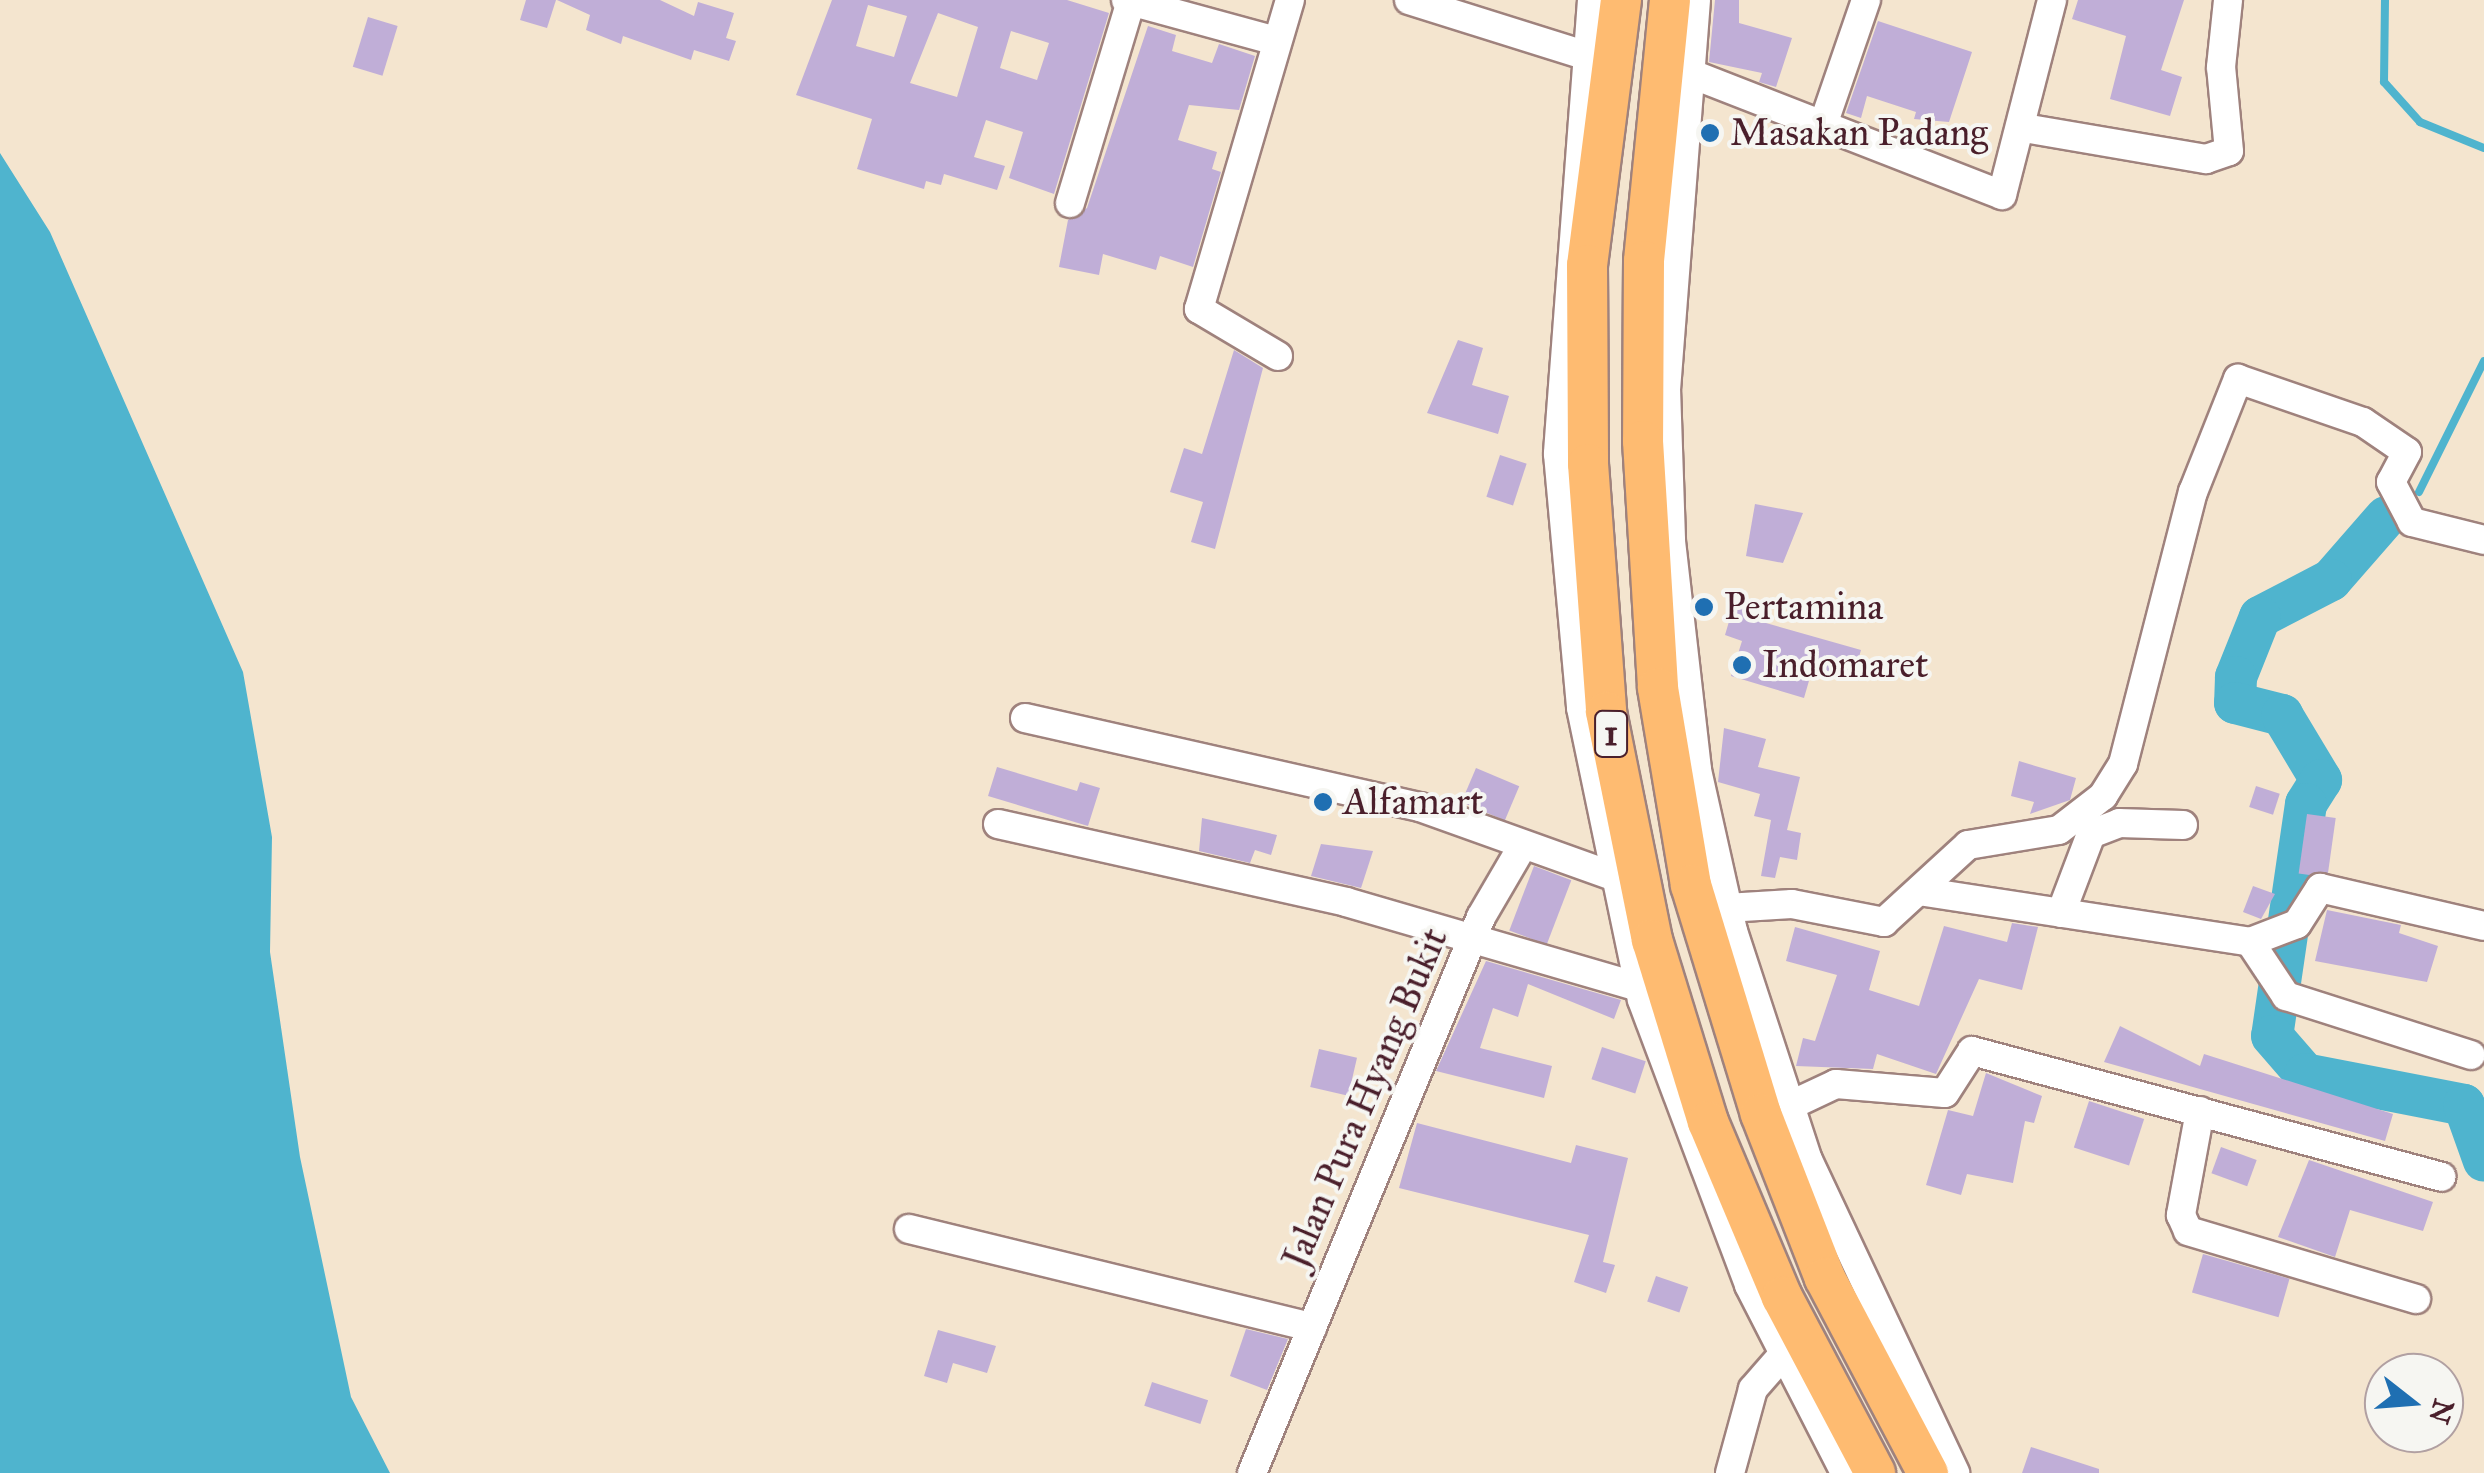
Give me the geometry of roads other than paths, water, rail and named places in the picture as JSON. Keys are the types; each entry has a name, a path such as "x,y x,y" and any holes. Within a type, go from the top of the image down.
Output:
{"highway":[{"name":"1","path":"1621,0 1599,60 1587,265 1588,464 1606,712 1652,940 1708,1122 1782,1297 1875,1473"},
{"name":"1","path":"1670,0 1674,67 1644,261 1643,441 1658,688 1768,1132 1824,1278 1928,1473"},
{"path":"1851,1427 1889,1403"}],"street":[{"path":"1278,356 1199,309 1290,0"},
{"path":"1409,0 1599,60"},
{"path":"1592,0 1599,60 1558,454 1581,708 1639,986 1780,1358 1845,1473"},
{"path":"1696,0 1674,67 1824,122 1994,194 2005,192 2024,128 2052,0"},
{"path":"1824,122 1866,0"},
{"path":"2024,128 2206,159 2229,151 2222,67 2228,0"},
{"path":"1070,203 1129,1 1276,41"},
{"path":"1956,1473 1852,1266 1713,909 1792,904 1884,922 1925,892 1968,845 2059,830 2104,796 2123,764 2193,492 2238,379 2364,422 2407,452 2391,482 2412,522 2484,540"},
{"path":"1025,718 1420,807 1613,876"},
{"path":"2060,913 2091,834 2120,823 2184,824"},
{"path":"998,824 1346,902 1471,941 1639,986"},
{"name":"Jalan Pura Hyang Bukit","path":"1252,1473 1471,941 1523,845"},
{"path":"1925,892 2258,940 2297,924 2320,888 2484,926"},
{"path":"2258,940 2281,991 2471,1054"},
{"path":"1789,1106 1836,1084 1945,1093 1968,1050 2441,1177"},
{"path":"2200,1111 2180,1215 2188,1231 2416,1299"},
{"path":"908,1229 1312,1327"},
{"path":"1730,1473 1753,1389 1780,1358"}],"water":[{"path":"0,153 50,232 243,672 272,837 270,952 300,1157 351,1397 390,1473 0,1473"}],"waterway":[{"path":"2385,0 2384,82 2420,122 2484,148"},
{"path":"2419,492 2484,361"},
{"path":"2386,517 2331,580 2260,617 2236,677 2235,703 2282,715 2321,780 2306,804 2272,1036 2305,1074 2464,1105 2484,1161"}],"place":[{"name":"Masakan Padang","path":"1710,133"},
{"name":"Pertamina","path":"1704,607"},
{"name":"Indomaret","path":"1742,665"},
{"name":"Alfamart","path":"1323,802"}]}
